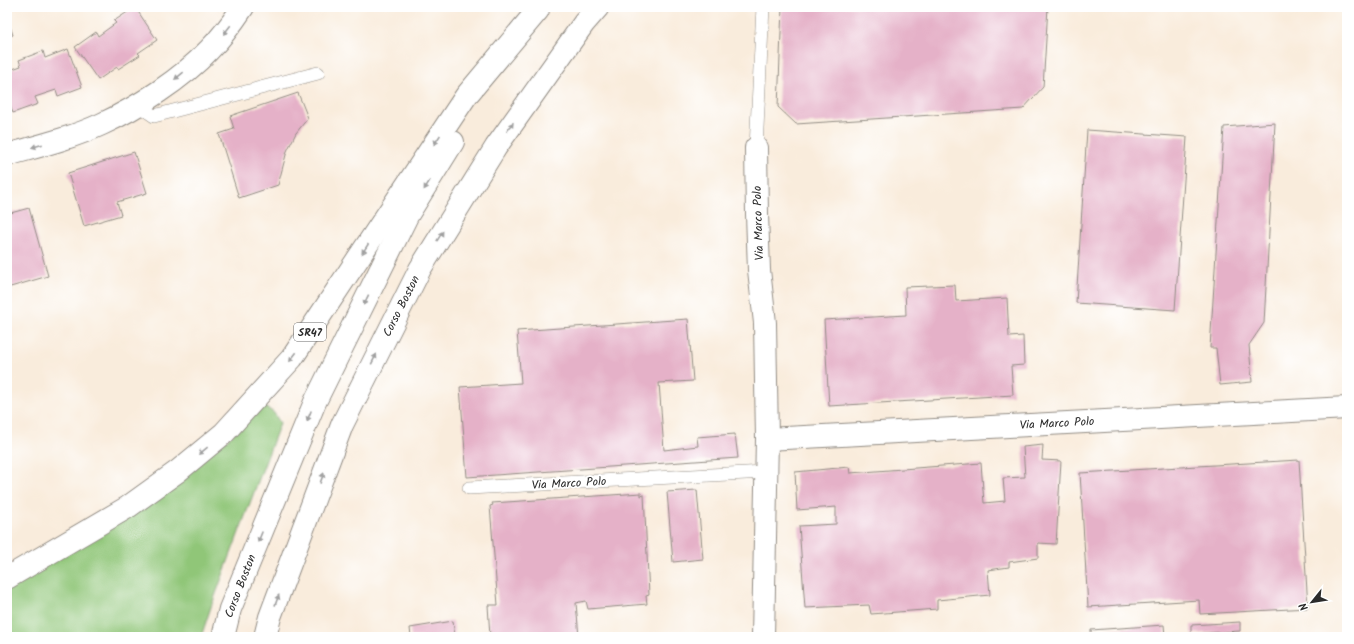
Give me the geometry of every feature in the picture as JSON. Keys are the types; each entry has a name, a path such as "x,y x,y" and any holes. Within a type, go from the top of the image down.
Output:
{"main road":[{"path":"7,155 67,138 102,124 138,105 177,78 208,51 227,30 243,7"},
{"name":"Corso Boston","path":"265,637 270,617 342,425 420,270 496,147 584,23 598,7"},
{"name":"Corso Boston","path":"223,637 230,609 315,402 407,216 539,9"},
{"name":"SR47","path":"7,578 128,507 178,471 224,433 292,358 466,96 539,9"},
{"name":"Via Marco Polo","path":"756,148 759,270 765,323 767,439 763,637"},
{"name":"Via Marco Polo","path":"767,439 1347,408"}],"lane":[{"name":"Via Marco Polo","path":"756,148 763,7"},
{"path":"138,105 154,116 318,72"},
{"name":"Via Marco Polo","path":"469,488 766,472"}],"green space":[{"path":"264,406 274,413 280,423 201,637 7,637 7,578 228,439"}],"building":[{"path":"135,7 157,40 138,53 140,55 118,69 117,67 98,80 75,47 96,32 98,36 116,23 114,21"},
{"path":"782,7 1048,7 1043,87 1023,109 796,124 778,107"},
{"path":"7,17 13,35 7,37"},
{"path":"68,49 82,87 58,96 56,90 35,97 38,104 13,113 7,98 7,71 21,66 19,60 43,51 45,58"},
{"path":"298,93 308,118 296,133 287,151 278,185 239,198 219,134 234,129 230,116"},
{"path":"1275,123 1264,323 1249,345 1252,382 1220,385 1216,348 1210,348 1224,127"},
{"path":"1087,130 1187,137 1175,310 1076,303"},
{"path":"134,152 147,193 117,202 121,215 84,226 68,173"},
{"path":"29,208 48,276 7,288 7,214"},
{"path":"955,285 956,301 1007,298 1009,337 1023,336 1024,365 1011,366 1013,395 829,406 824,320 906,315 905,287"},
{"path":"688,319 693,381 659,383 664,450 698,446 697,437 735,434 738,458 467,477 460,387 521,383 517,331"},
{"path":"1043,445 1042,460 1061,461 1056,544 1038,543 1038,558 1009,562 1009,567 988,570 990,595 937,600 937,609 871,614 869,605 805,608 799,526 836,524 836,507 797,510 795,472 849,467 850,473 981,463 984,503 1005,501 1003,478 1025,477 1023,447"},
{"path":"1299,460 1308,608 1200,614 1199,600 1088,607 1080,473"},
{"path":"697,490 703,559 673,562 667,492"},
{"path":"641,493 641,496 644,495 649,595 646,596 647,604 588,609 586,601 576,603 579,637 490,637 488,605 498,605 490,506 493,505 492,503"},
{"path":"453,621 455,637 411,637 410,628"},
{"path":"1240,622 1240,631 1191,634 1191,625"},
{"path":"1164,625 1165,636 1084,637 1084,635 1091,634 1091,630"}]}
